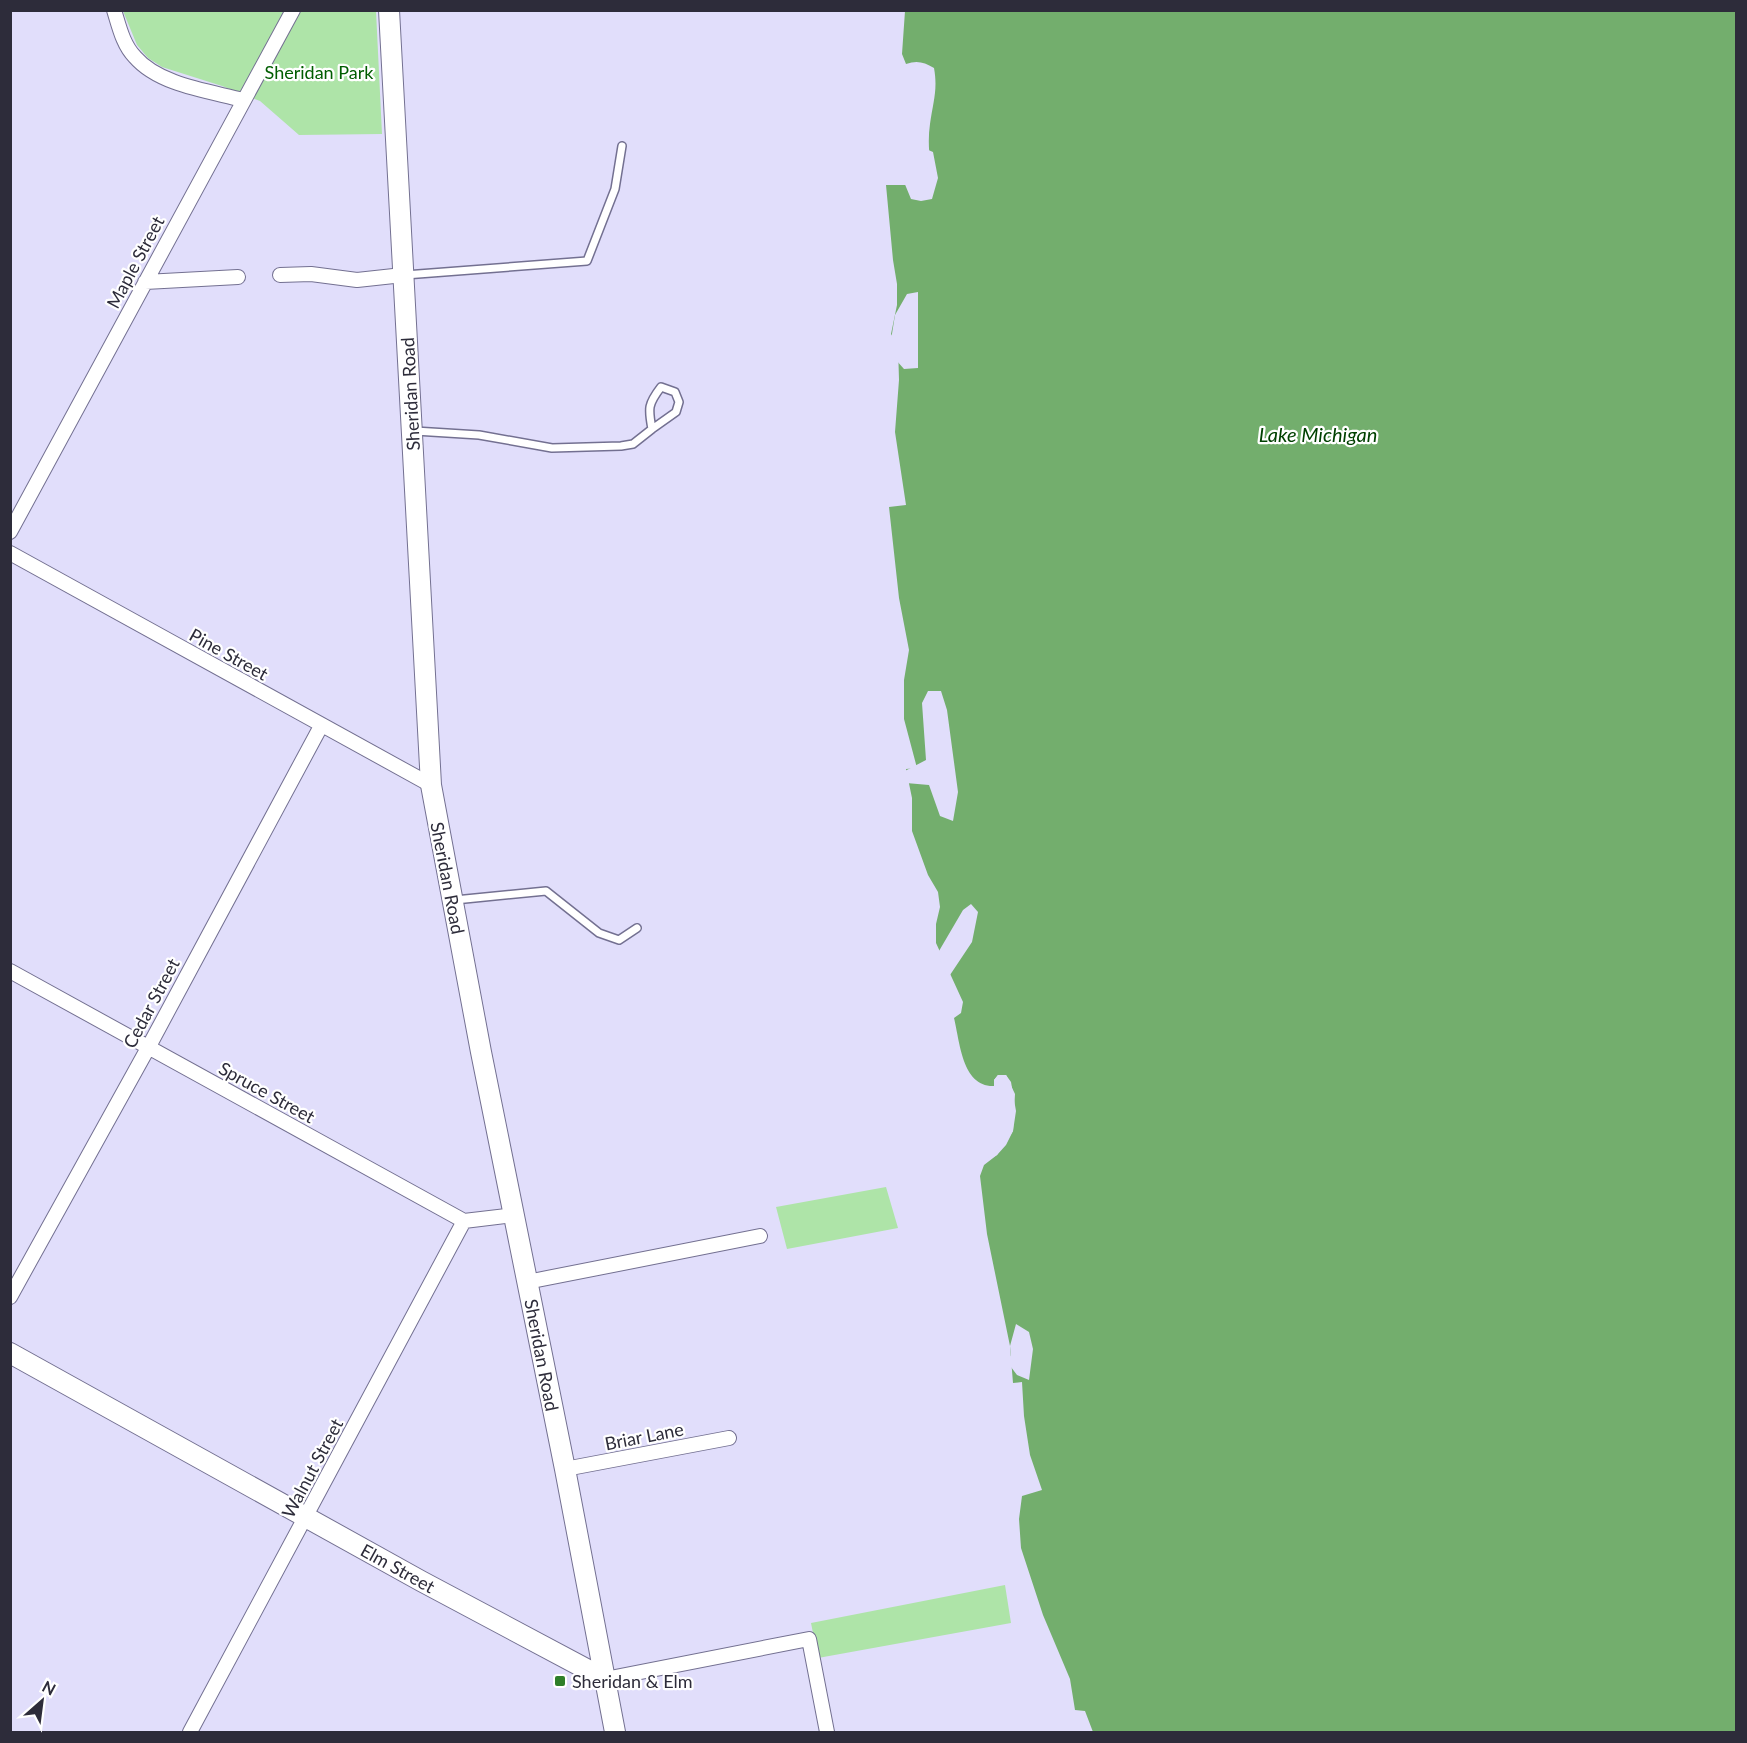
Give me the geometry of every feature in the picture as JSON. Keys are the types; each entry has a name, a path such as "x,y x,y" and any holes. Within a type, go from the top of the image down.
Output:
{"street":[{"path":"114,10 124,41 134,57 150,70 170,80 243,100"},
{"name":"Maple Street","path":"10,532 292,10"},
{"name":"Sheridan Road","path":"389,10 431,785 615,1732"},
{"path":"280,275 312,274 357,280 404,275"},
{"path":"145,282 238,278"},
{"name":"Pine Street","path":"10,553 431,785"},
{"name":"Cedar Street","path":"10,1296 148,1048 321,726"},
{"name":"Spruce Street","path":"10,971 464,1221"},
{"path":"464,1221 514,1215"},
{"name":"Walnut Street","path":"190,1732 464,1221"},
{"path":"527,1282 760,1236"},
{"name":"Elm Street","path":"10,1353 421,1581 605,1679"},
{"name":"Briar Lane","path":"565,1469 729,1438"},
{"path":"605,1679 809,1639 827,1732"}],"lane":[{"path":"404,275 587,261 615,189 622,146"},
{"path":"412,431 479,435 552,448 621,446 633,444 676,412 679,402 675,392 661,387 650,401 652,429"},
{"path":"452,901 546,891 599,933 619,940 637,928"}],"green space":[{"name":"Sheridan Park","path":"123,11 376,11 382,134 299,135 260,101 162,67 148,58 137,45"},
{"path":"886,1187 898,1228 787,1249 776,1207"},
{"path":"1005,1585 1011,1623 818,1658 811,1623"}],"water":[{"name":"Lake Michigan","path":"905,11 1736,11 1736,1732 1093,1732 1085,1711 1075,1710 1070,1679 1043,1615 1021,1548 1019,1519 1022,1496 1042,1490 1030,1455 1022,1382 1013,1383 1010,1346 987,1234 980,1176 984,1165 997,1155 1013,1131 1015,1094 1006,1075 998,1075 994,1080 994,1086 983,1084 975,1079 964,1061 954,1018 961,1013 963,1002 936,943 936,924 940,907 938,892 928,875 912,831 912,798 906,769 917,768 904,719 904,680 909,650 899,598 889,507 906,505 895,432 899,380 898,346 891,334 897,305 897,284 886,185 935,185 930,162 929,139 935,83 934,68 920,62 906,64 902,54"}],"pier":[{"path":"926,149 933,152 938,178 932,199 921,201 911,199 904,182 932,182 926,163"},
{"path":"918,292 918,368 904,369 896,360 895,347 891,340 895,315 907,294"},
{"path":"928,691 941,691 947,710 958,792 953,821 940,816 929,785 906,783 903,772 926,760 922,703"},
{"path":"971,904 978,912 972,942 948,978 938,955 939,951 963,910"},
{"path":"998,1075 1006,1075 1011,1082 1016,1111 1013,1131 1006,1145 997,1155 981,1163 1004,1143 1010,1130 1013,1110 1012,1095 1009,1083 1004,1078 999,1078 997,1087 994,1089 994,1080"},
{"path":"1016,1324 1029,1332 1033,1349 1029,1380 1017,1375 1008,1363"}],"place":[{"name":"Sheridan & Elm","path":"560,1681"}]}
